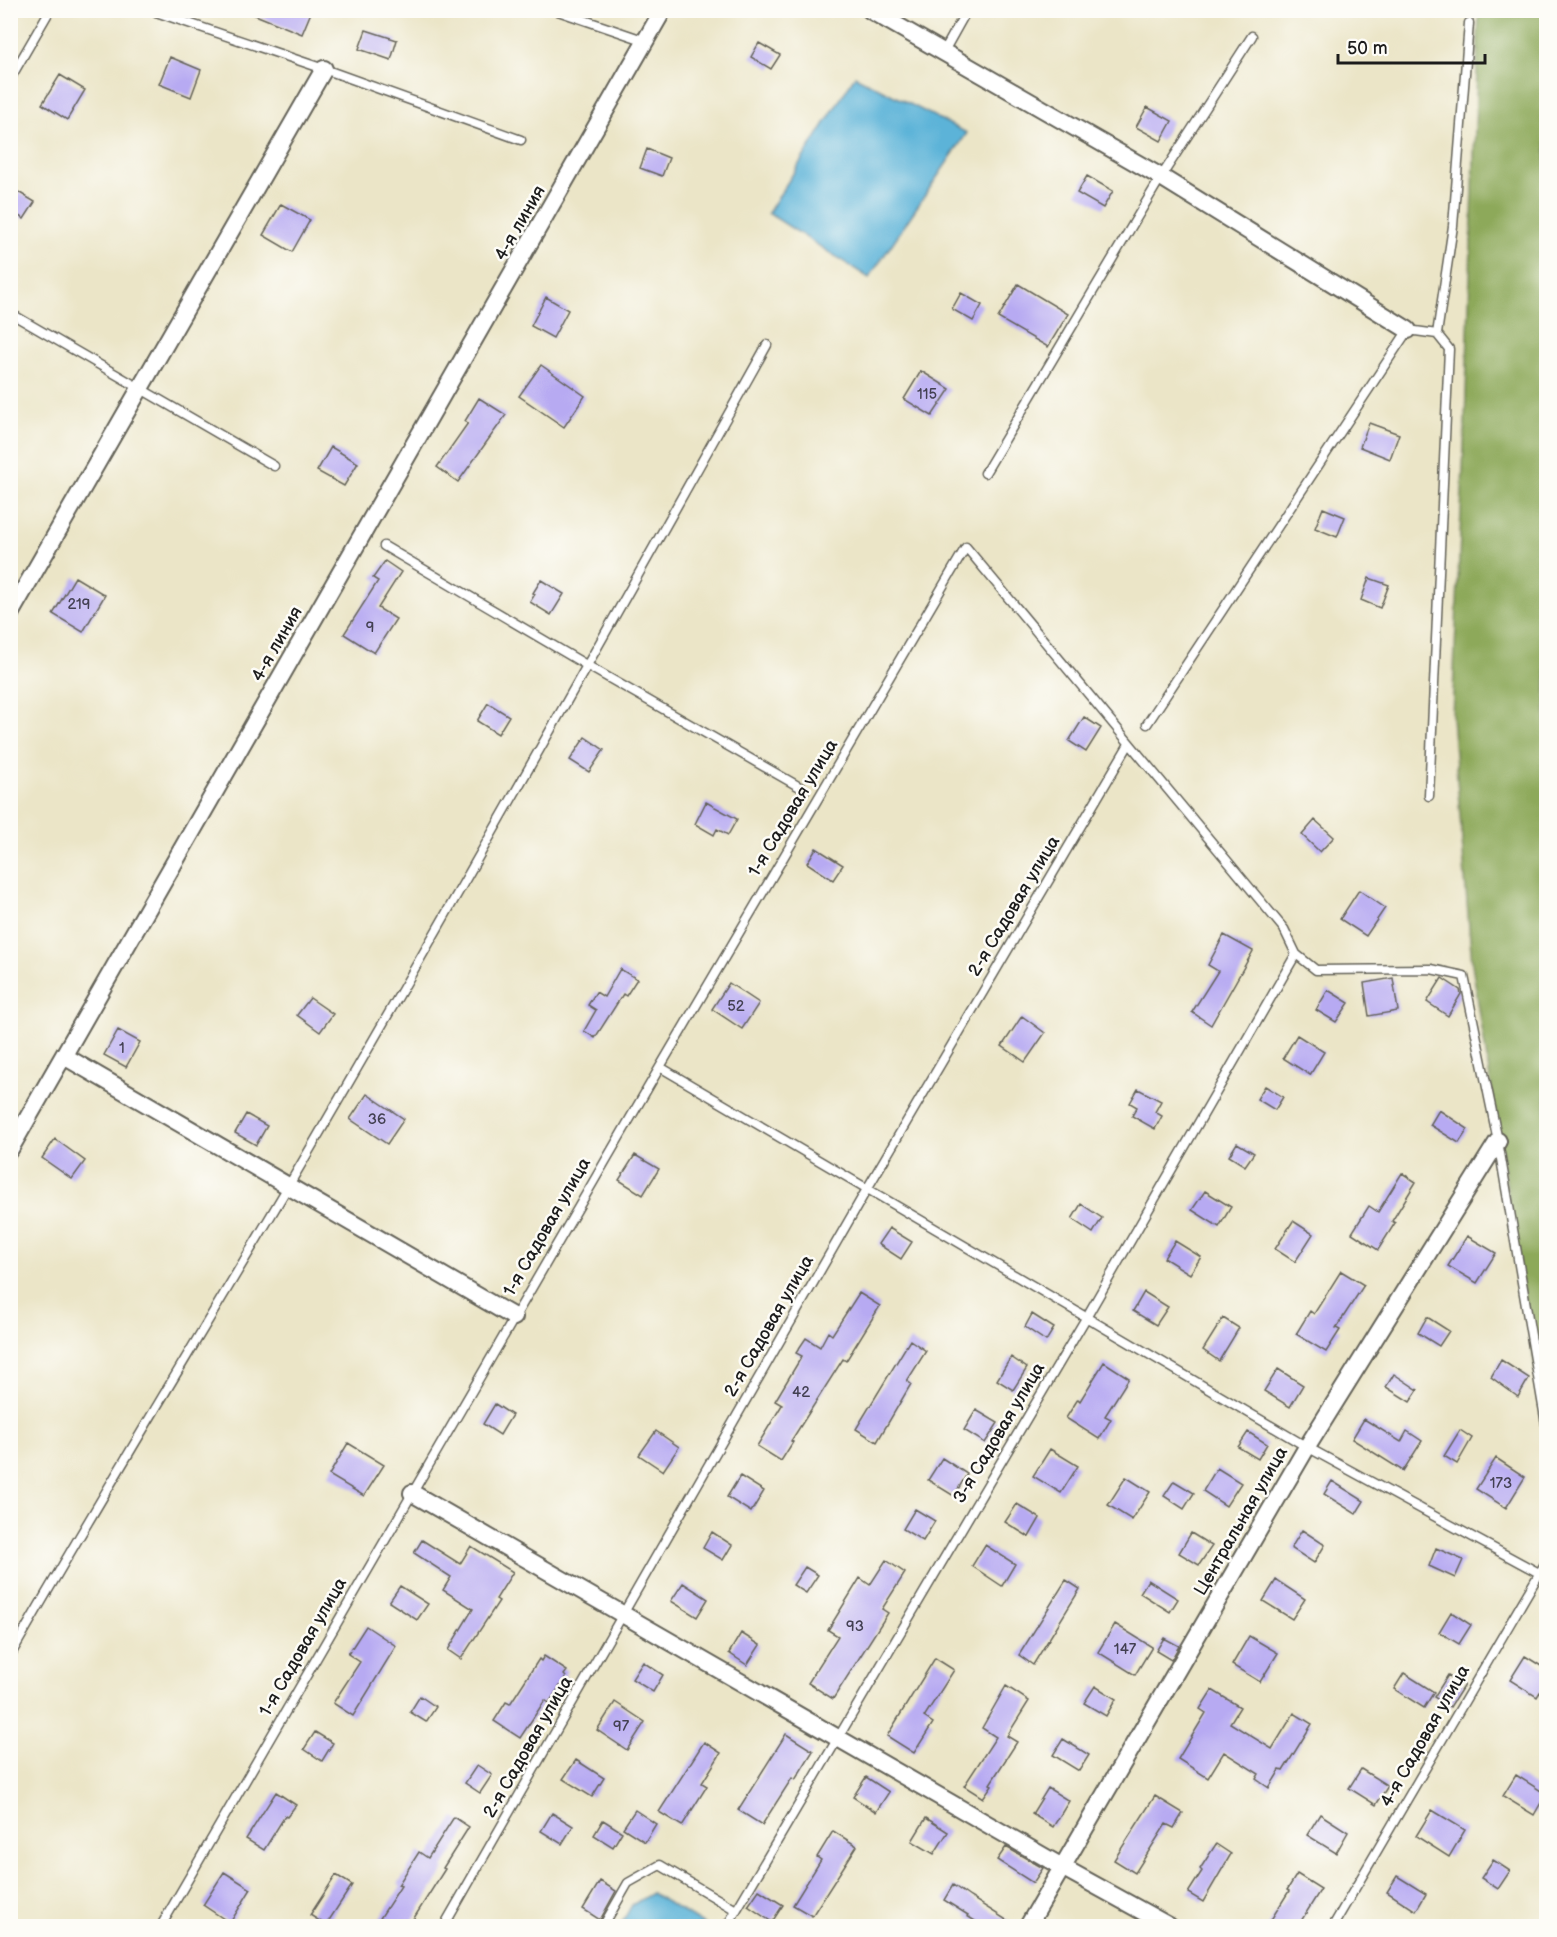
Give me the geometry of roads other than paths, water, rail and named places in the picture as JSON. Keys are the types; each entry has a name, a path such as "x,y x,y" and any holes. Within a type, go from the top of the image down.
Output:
{"street":[{"name":"4-я линия","path":"10,1149 663,10"},
{"path":"870,10 1161,177 1408,330"},
{"path":"10,614 324,69"},
{"path":"64,1056 514,1317"},
{"name":"Центральная улица","path":"1028,1926 1306,1447 1498,1141"},
{"path":"412,1493 1062,1867 1170,1926"}],"lane":[{"path":"10,79 50,10"},
{"path":"150,10 324,69 521,140"},
{"path":"555,10 646,41"},
{"path":"943,53 967,10"},
{"path":"1437,334 1453,226 1469,23"},
{"path":"985,473 1161,177 1252,36"},
{"path":"10,313 274,466"},
{"path":"1148,724 1408,330 1437,334 1449,349 1429,796"},
{"path":"10,1656 289,1185 588,666 767,345"},
{"path":"384,546 805,790"},
{"name":"1-я Садовая улица","path":"161,1926 514,1317 966,547 1129,744"},
{"path":"1129,744 1284,929 1296,954 1316,970 1431,969 1464,976 1498,1141 1546,1424"},
{"name":"2-я Садовая улица","path":"444,1926 867,1189 1129,744"},
{"name":"3-я Садовая улица","path":"727,1926 1086,1318 1296,954"},
{"path":"660,1067 1306,1447 1539,1574"},
{"name":"4-я Садовая улица","path":"1333,1926 1546,1562"},
{"path":"605,1923 628,1883 660,1866 736,1910"}],"water":[{"path":"855,76 967,133 869,278 768,213"},
{"path":"652,1893 706,1926 620,1926 632,1905"}]}
